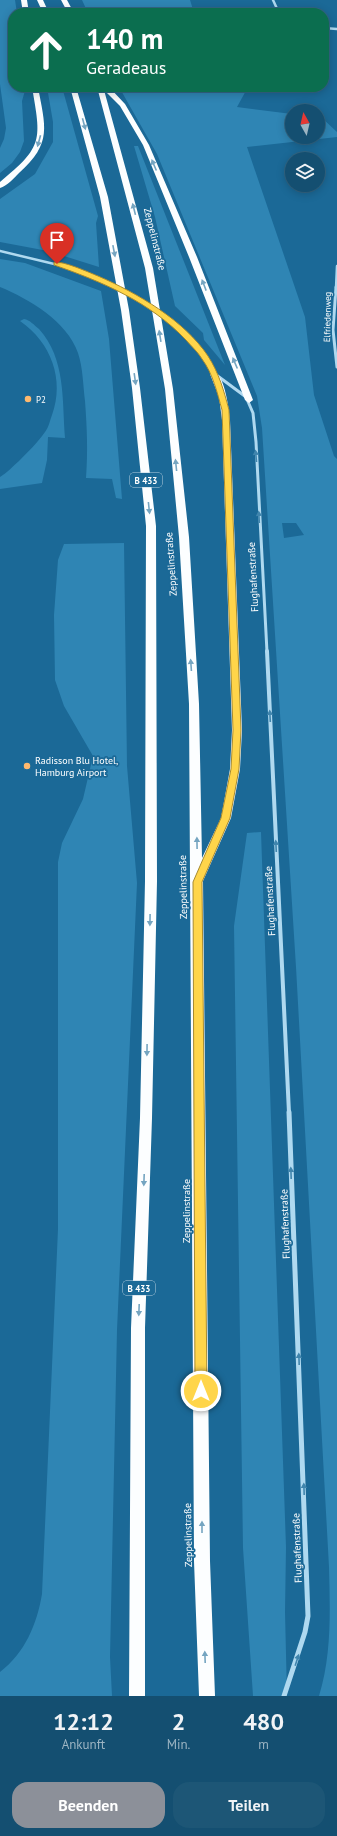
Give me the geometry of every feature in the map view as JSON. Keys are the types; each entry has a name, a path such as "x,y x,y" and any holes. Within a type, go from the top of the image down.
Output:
{"highway":[{"path":"0,186 30,159 39,143 42,126 36,92"},
{"name":"Zeppelinstraße","path":"74,92 104,197 126,310 151,526 151,881 146,1118 138,1328 137,1696"},
{"name":"Zeppelinstraße","path":"101,92 149,268 169,390 184,537 194,704 197,882 202,1553 207,1696"},
{"path":"110,92 123,105 146,145 193,257 249,400"},
{"path":"0,183 8,180"},
{"path":"197,882 226,818 235,769 237,730 226,420 223,397 214,374"}],"street":[{"path":"0,251 48,261 87,274 122,289 154,308 177,327 204,356 214,374 249,400"},
{"name":"Elfriedenweg","path":"337,266 333,330 337,367"},
{"name":"Flughafenstraße","path":"249,400 252,414 257,466 283,967 307,1564 308,1616 305,1632 284,1696"}],"shaded area":[{"path":"0,0 15,0 16,8 8,8 8,92 25,92 22,101 24,141 20,152 12,163 0,173 0,148 4,139 6,128 0,84"},
{"path":"82,0 190,0 192,8 86,8"},
{"path":"48,92 63,92 98,216 96,223 99,267 48,251 0,242 0,199 35,174 53,142 53,122"},
{"path":"122,92 245,92 237,107 285,113 285,143 247,147 305,317 314,395 334,456 337,459 337,1696 319,1696 328,1648 330,1616 329,1567 296,967 262,428 257,396 157,154","holes":["282,523 296,523 304,535 284,538"]},
{"path":"325,121 337,132 337,137 325,138"},
{"path":"134,146 138,146 225,365 204,340 203,333 175,306 155,217"},
{"path":"0,259 25,263 101,291 109,339 122,499 116,498 112,479 86,478 86,411 80,359 73,341 46,312 23,298 0,287"},
{"path":"24,319 39,329 48,341 54,353 63,395 65,438 48,437 47,460 42,483 0,489 0,477 26,454 46,430 56,402 56,375 52,363 40,340 20,321"},
{"path":"124,543 127,766 137,883 117,1330 110,1657 112,1696 0,1696 0,1672 9,1664 23,1647 37,1616 42,1594 58,1229 58,862 62,843 83,799 93,756 64,706 55,680 54,615 58,560 64,544"},
{"path":"261,832 286,1547 285,1612 287,1696 253,1696 243,1548 234,926 247,833"}],"place":[{"name":"P2","path":"28,399"},
{"name":"Radisson Blu Hotel, Hamburg Airport","path":"27,766"}],"route":[{"path":"57,264 87,274 122,289 154,308 177,327 204,356 210,365 220,387 225,410 237,730 235,769 226,818 197,882 201,1391"}]}
